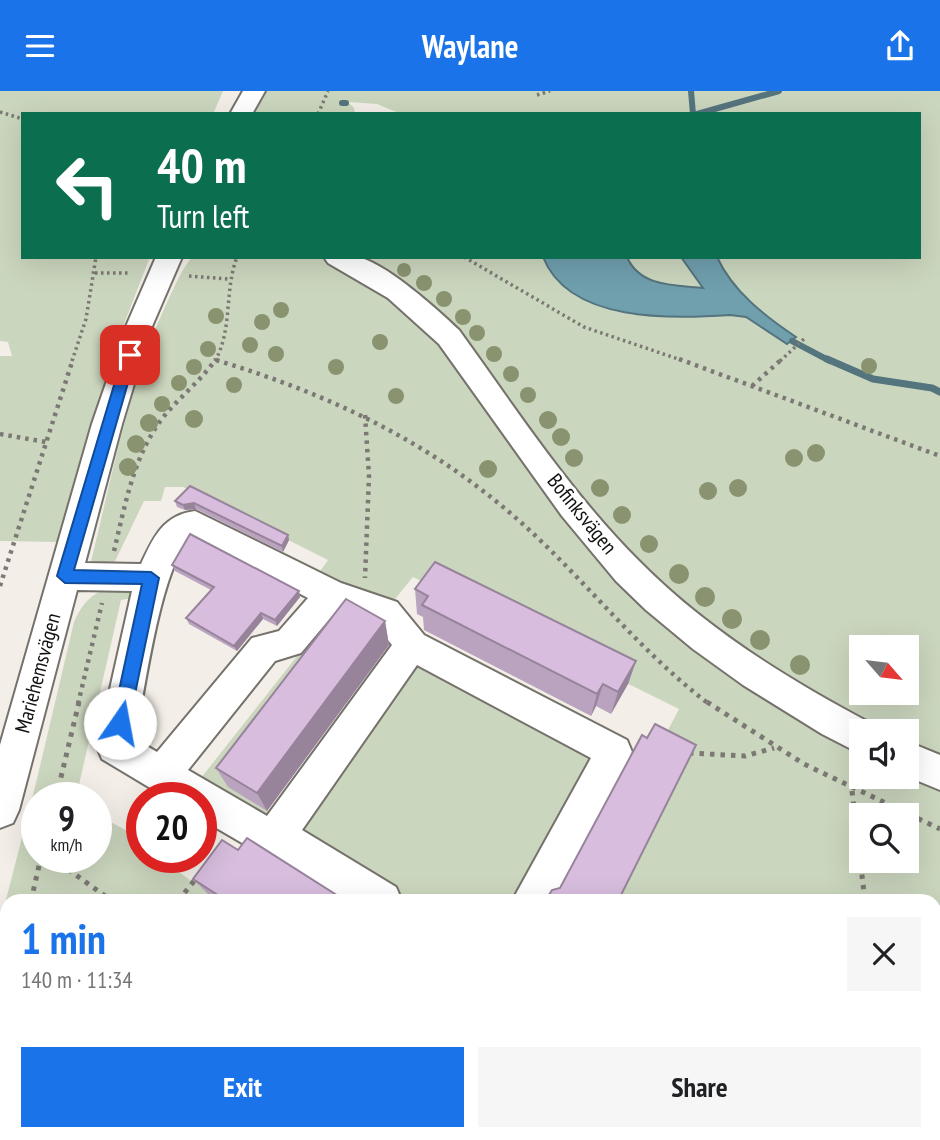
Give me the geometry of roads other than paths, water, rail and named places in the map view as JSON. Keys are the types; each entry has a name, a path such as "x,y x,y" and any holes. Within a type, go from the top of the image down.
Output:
{"street":[{"path":"224,112 233,91"},
{"path":"242,112 254,91"},
{"name":"Bofinksvägen","path":"340,259 398,293 449,337 576,509 605,545 657,599 718,647 787,695 849,730"},
{"name":"Mariehemsvägen","path":"0,810 14,712 65,576 107,424 137,331 179,266"},
{"path":"371,894 276,835 262,834 115,747 151,578 174,532 187,523 195,524 347,599 385,612 412,645 614,752 536,894"},
{"path":"65,576 151,578"},
{"path":"163,773 264,649 289,643 347,599"},
{"path":"276,835 412,645"},
{"path":"919,764 940,773"}],"water":[{"path":"544,259 628,259 640,274 659,283 703,288 682,259 718,259 741,292 762,312 796,337 787,344 746,317 652,316 624,312 598,305 575,294 556,279"}],"waterway":[{"path":"691,91 693,112"},
{"path":"704,112 779,91"},
{"path":"792,341 830,361"},
{"path":"827,359 873,379 932,388 940,392"}]}
